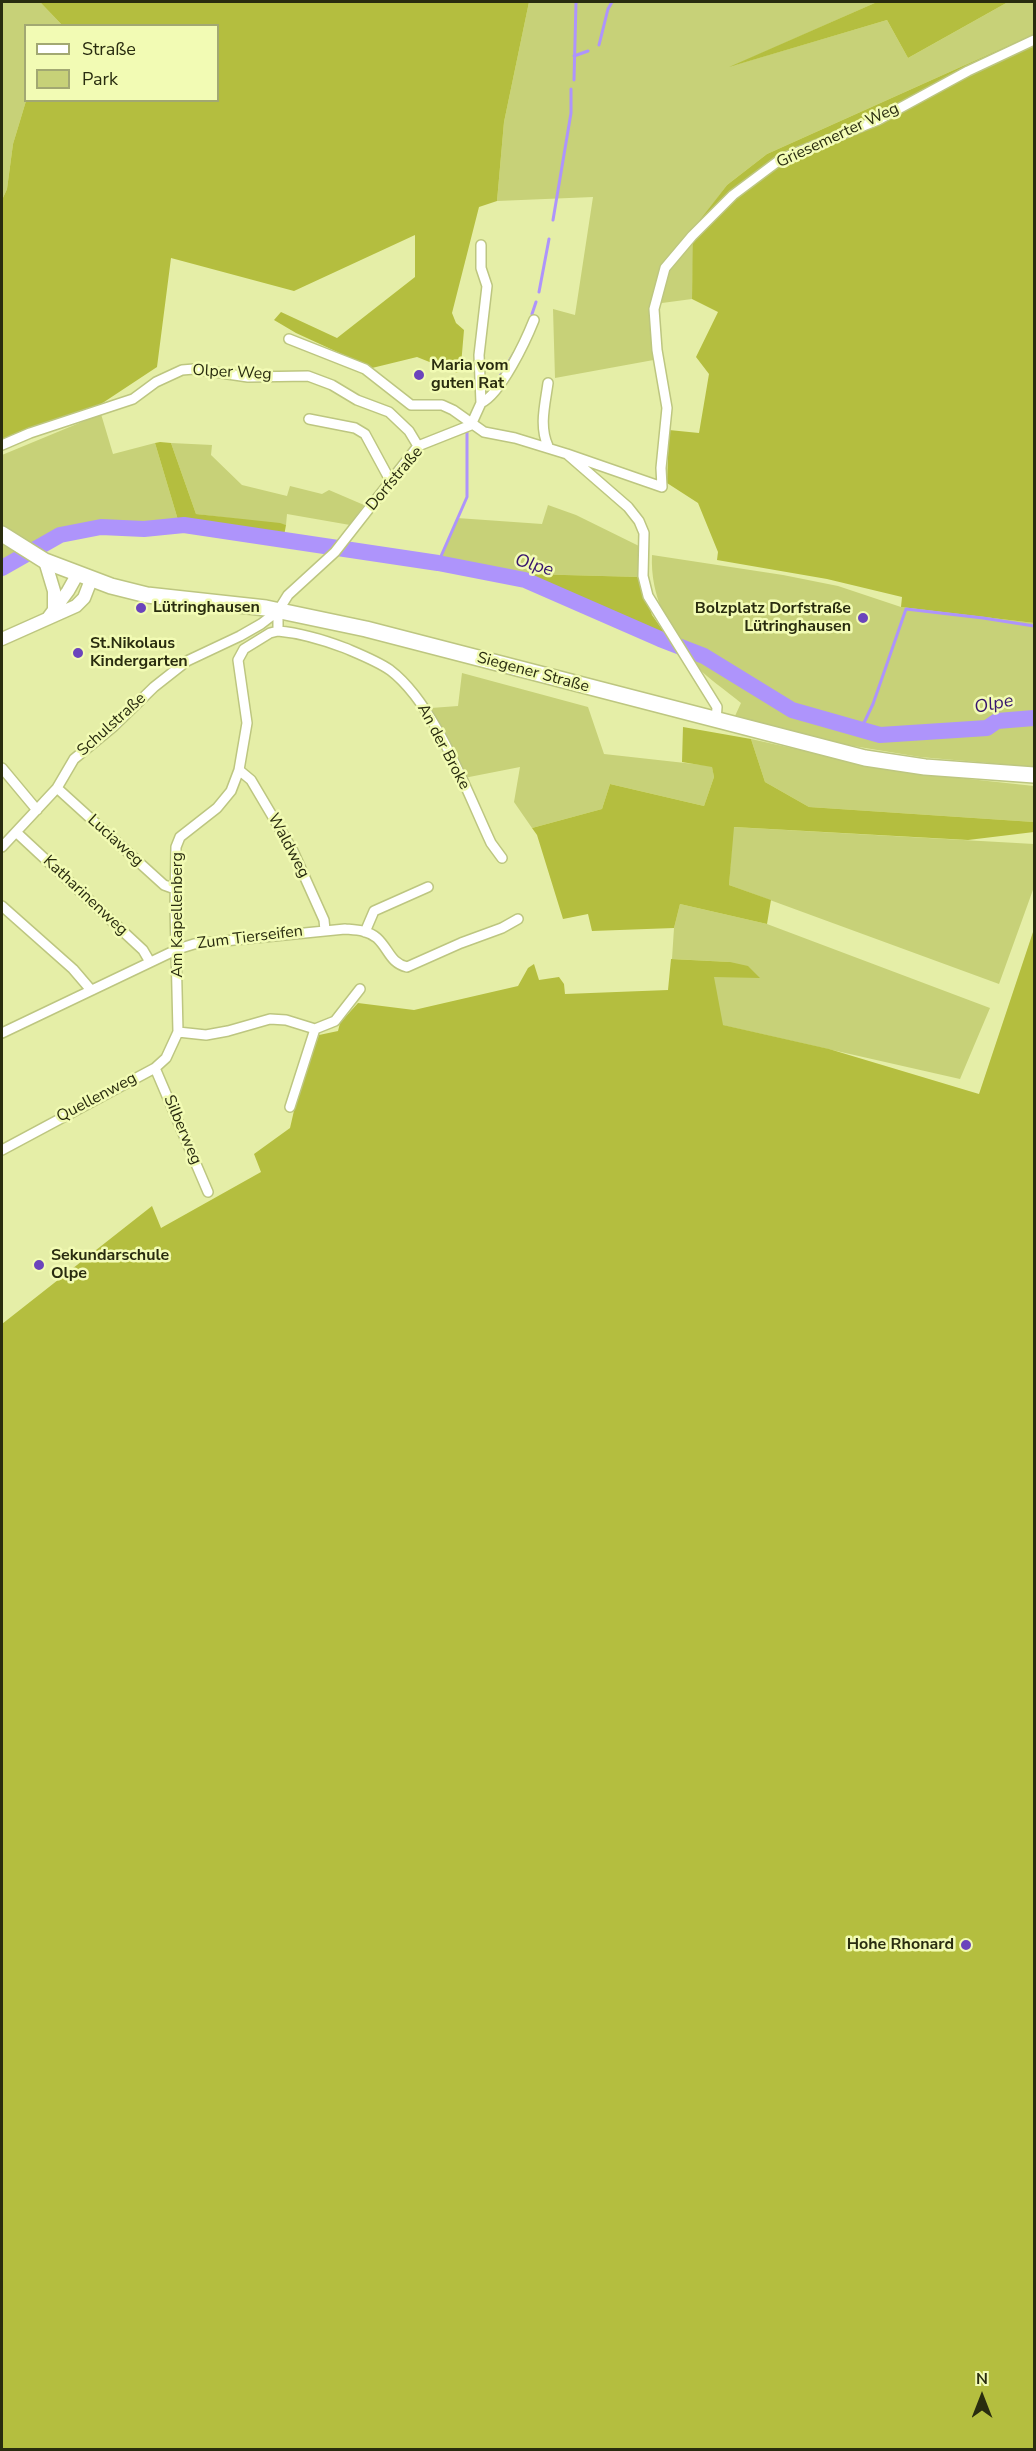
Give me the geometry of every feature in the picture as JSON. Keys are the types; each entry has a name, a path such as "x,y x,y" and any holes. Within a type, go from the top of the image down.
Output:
{"main road":[{"name":"Siegener Straße","path":"2,534 45,561 76,575 147,595 278,611 366,629 814,747 891,763 1035,775"}],"street":[{"name":"Griesemerter Weg","path":"567,454 662,487 661,468 667,408 657,350 654,309 665,268 733,195 781,159 878,120 968,71 1035,40"},
{"path":"481,244 481,268 487,286 479,355 481,403"},
{"path":"471,425 481,403 492,394 516,359 534,320"},
{"path":"289,339 365,369 411,405 442,405 484,432 548,446 567,454 628,507 639,521 644,533 644,586 652,606 717,707 716,721"},
{"name":"Olper Weg","path":"2,445 30,433 133,399 156,382 182,370 194,369 248,376 308,376 332,385 357,400 389,412 409,431 418,446"},
{"path":"548,383 543,431 548,446"},
{"path":"309,419 355,428 365,434 391,482"},
{"name":"Dorfstraße","path":"278,611 288,595 342,544 418,446 471,425"},
{"path":"45,561 54,591 51,614"},
{"path":"51,614 68,591 76,575"},
{"path":"2,639 51,614 76,606 84,598 91,580"},
{"path":"278,611 278,631"},
{"name":"Schulstraße","path":"2,847 57,788 74,759 114,726 153,687 187,661 240,636 278,611"},
{"name":"Am Kapellenberg","path":"178,1032 176,847 180,837 217,808 231,791 239,770 247,723 237,660 243,649 270,633 278,631"},
{"name":"An der Broke","path":"278,631 332,643 356,652 390,670 407,686 427,711 491,843 502,858"},
{"path":"2,768 37,810"},
{"name":"Waldweg","path":"239,770 251,780 293,851 324,920 325,930"},
{"name":"Luciaweg","path":"57,788 164,885 175,889"},
{"name":"Katharinenweg","path":"16,832 143,950 150,962"},
{"path":"428,887 374,911 365,932 376,937 398,965 407,967 502,928 518,919"},
{"path":"2,905 73,969 91,990"},
{"name":"Zum Tierseifen","path":"2,1034 150,962 194,944 325,930 365,932"},
{"path":"178,1032 206,1035 270,1019 286,1020 315,1029 335,1021 360,989"},
{"path":"290,1107 315,1029"},
{"name":"Quellenweg","path":"2,1150 155,1068 166,1058 178,1032"},
{"name":"Silberweg","path":"155,1068 208,1192"}],"green space":[{"path":"2,2 40,2 61,24 24,24 26,102 13,144 7,189 2,200"},
{"path":"40,2 529,2 504,122 497,201 479,207 452,313 456,323 464,330 461,365 457,373 417,357 372,368 296,333 274,320 281,312 337,338 415,277 415,235 294,291 171,258 157,367 98,406 2,441 2,200 7,189 13,144 26,102 219,102 219,24 61,24"},
{"path":"529,2 877,2 735,65 887,20 908,58 1008,2 1034,2 1034,34 767,154 727,185 694,229 692,299 662,303 654,309 659,359 555,378 553,309 575,315 593,197 497,201 504,122"},
{"path":"877,2 1008,2 908,58 887,20 729,67"},
{"path":"1034,34 1034,623 901,607 902,597 827,579 717,560 718,552 698,503 667,483 669,430 699,433 709,374 696,357 718,312 692,299 693,229 727,185 767,154"},
{"path":"101,414 113,454 155,443 178,520 145,526 102,522 59,531 2,563 2,455"},
{"path":"155,443 171,443 196,514 280,523 286,525 284,536 178,520"},
{"path":"171,443 212,445 211,455 242,485 287,496 290,486 322,494 329,490 364,505 350,525 287,514 286,525 196,514"},
{"path":"548,505 576,515 641,547 640,577 527,574 439,562 457,518 542,524"},
{"path":"652,555 783,575 838,586 901,607 1034,623 1034,767 920,757 829,742 735,716 741,703 699,668 669,626 654,585"},
{"path":"467,566 527,574 640,577 652,615 669,639 527,579"},
{"path":"462,673 588,707 604,754 712,766 714,777 704,806 610,784 602,809 532,828 514,802 520,767 464,778 431,708 458,706"},
{"path":"683,727 751,739 765,782 809,807 1034,822 1034,832 968,840 734,827 729,885 771,900 767,924 680,904 674,928 592,931 588,914 563,919 537,835 532,828 602,809 610,784 704,806 714,777 712,767 682,762"},
{"path":"751,739 895,771 1034,786 1034,822 809,807 765,782"},
{"path":"733,827 1034,844 1034,887 999,984 729,885"},
{"path":"680,904 767,924 990,1008 960,1079 722,1025 713,977 727,977 730,962 672,959 674,928"},
{"path":"1034,929 1034,2449 2,2450 2,1324 152,1206 161,1228 261,1172 254,1154 290,1128 296,1102 319,1035 338,1031 340,1023 358,1003 414,1010 518,986 528,968 534,964 539,980 559,977 564,984 565,994 668,990 671,959 730,962 748,966 760,978 714,977 723,1025 829,1049 979,1094"}],"waterway":[{"path":"574,80 576,2"},
{"path":"599,45 608,9 612,2"},
{"path":"574,56 588,51"},
{"path":"553,220 571,113 571,89"},
{"path":"539,292 549,239"},
{"path":"532,314 536,302"},
{"path":"494,386 514,353"},
{"path":"438,563 467,497 467,432"},
{"name":"Olpe","path":"2,568 60,535 101,527 144,529 184,525 438,563 525,580 704,656 792,710 880,735 987,728 997,721 1034,718"},
{"path":"861,729 873,704 906,609 1034,626"}],"place":[{"name":"Maria vom guten Rat","path":"419,375"},
{"name":"Lütringhausen","path":"141,608"},
{"name":"Bolzplatz Dorfstraße Lütringhausen","path":"863,618"},
{"name":"St.Nikolaus Kindergarten","path":"78,653"},
{"name":"Sekundarschule Olpe","path":"39,1265"},
{"name":"Hohe Rhonard","path":"966,1945"}]}
